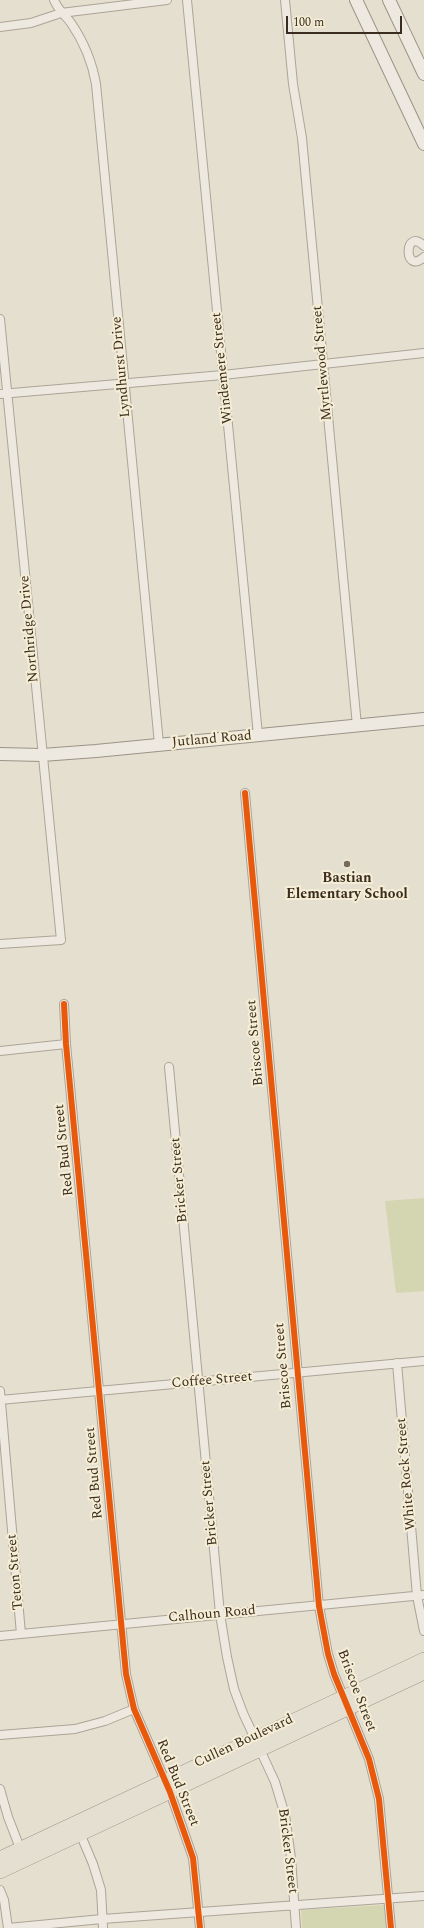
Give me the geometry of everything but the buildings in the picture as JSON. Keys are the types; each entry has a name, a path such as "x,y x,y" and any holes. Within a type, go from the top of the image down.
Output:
{"main road":[{"name":"Cullen Boulevard","path":"0,1872 23,1854 77,1828 165,1780 424,1659"},
{"name":"Cullen Boulevard","path":"77,1828 170,1792 424,1673"},
{"name":"Cullen Boulevard","path":"0,1858 23,1854"}],"street":[{"name":"Lyndhurst Drive","path":"54,0 61,13 70,21 84,43 95,78 159,744"},
{"path":"0,27 31,23 61,13 167,0"},
{"name":"Windemere Street","path":"187,0 258,736"},
{"name":"Myrtlewood Street","path":"285,0 293,84 302,138 357,726"},
{"path":"356,0 424,144"},
{"path":"388,0 423,68"},
{"path":"424,246 421,243 415,242 410,244 407,250 408,256 413,260 420,260 424,257"},
{"name":"Northridge Drive","path":"0,319 4,393 61,940 0,944"},
{"path":"4,393 223,375 424,353"},
{"name":"Jutland Road","path":"0,754 42,755 258,736 424,719"},
{"name":"Briscoe Street","path":"245,793 319,1606 328,1654 348,1709 369,1759 379,1799 391,1928"},
{"name":"Red Bud Street","path":"64,1004 66,1044 126,1674 134,1709 170,1792 193,1858 200,1928"},
{"path":"0,1051 66,1044"},
{"name":"Bricker Street","path":"169,1067 220,1614 234,1689 274,1782 285,1815 291,1858 296,1928"},
{"name":"Coffee Street","path":"0,1400 424,1361"},
{"name":"White Rock Street","path":"397,1363 424,1631"},
{"name":"Teton Street","path":"0,1391 21,1634"},
{"name":"Calhoun Road","path":"0,1636 421,1596"},
{"path":"0,1735 75,1729 105,1721 134,1709"},
{"path":"0,1789 8,1817 23,1854"},
{"path":"77,1828 93,1864 101,1890 103,1928"},
{"path":"0,1890 4,1900 8,1928 102,1919 424,1896"}],"green space":[{"path":"424,1198 424,1291 396,1293 385,1201"},
{"path":"385,1905 387,1928 302,1928 301,1910"}],"cycle path":[{"path":"245,793 319,1606 328,1654 334,1674 369,1759 379,1799 391,1928"},
{"path":"64,1004 66,1044 126,1674 134,1709 170,1792 193,1858 200,1928"}],"place":[{"name":"Bastian Elementary School","path":"347,864"}]}
